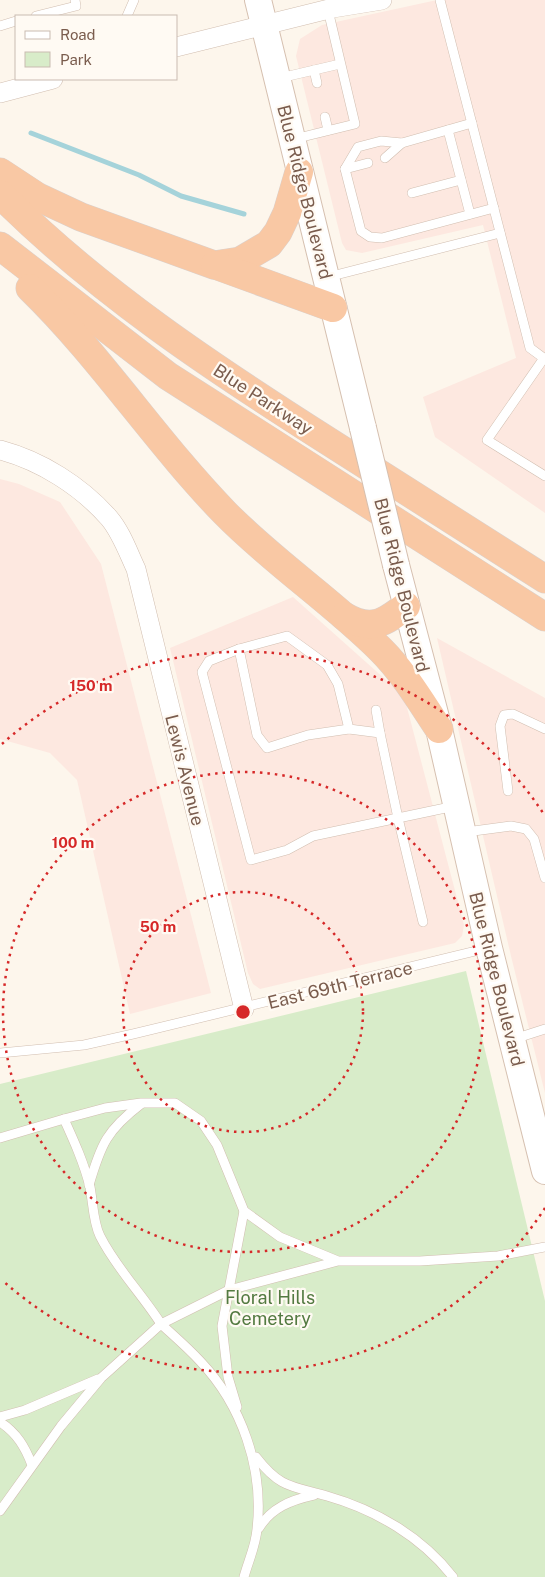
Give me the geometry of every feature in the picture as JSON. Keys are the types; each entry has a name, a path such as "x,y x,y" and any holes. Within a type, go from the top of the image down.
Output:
{"highway":[{"path":"0,172 38,197 80,217 333,308"},
{"path":"214,265 240,261 269,244 278,232 287,213 299,172"},
{"name":"Blue Parkway","path":"0,194 22,217 165,333 255,394 545,579"},
{"name":"Blue Parkway","path":"0,246 168,376 545,616"},
{"path":"0,259 71,329 190,476 226,513 286,569 335,610 394,664 440,729"},
{"path":"509,556 545,555"},
{"path":"335,610 352,621 372,624 386,621 406,606"}],"main road":[{"name":"Blue Ridge Boulevard","path":"261,12 406,606 440,729 489,948 512,1040 541,1141 545,1171"}],"street":[{"path":"178,46 261,12 382,0"},
{"path":"0,93 49,80"},
{"name":"Lewis Avenue","path":"0,450 61,476 109,518 119,533 136,569 244,1009"}],"lane":[{"path":"40,15 76,6 75,0"},
{"path":"127,15 134,0"},
{"path":"440,0 530,348 544,358 488,440 545,476"},
{"path":"291,140 355,124 340,64 331,6"},
{"path":"0,26 15,22"},
{"path":"277,79 340,64"},
{"path":"314,70 317,83"},
{"path":"325,117 328,130"},
{"path":"472,123 402,143 381,141 358,147 345,169 361,232 370,237 382,238 494,208"},
{"path":"448,130 470,214"},
{"path":"385,158 402,143"},
{"path":"345,169 368,162"},
{"path":"412,194 461,180"},
{"path":"325,278 500,233"},
{"path":"349,729 338,684 327,665 286,636 239,649 209,661 202,672 251,860 287,850 313,836 458,806"},
{"path":"239,649 258,736 267,748 308,735 349,729 380,733"},
{"path":"376,710 398,818 423,922"},
{"path":"508,792 500,726 504,715 513,714 545,729"},
{"path":"463,832 511,826 526,829 534,839 545,878"},
{"name":"East 69th Terrace","path":"0,1053 84,1044 133,1034 244,1009 489,948"},
{"path":"512,1040 545,1029"},
{"path":"89,1185 99,1149 117,1122 141,1103"},
{"path":"0,1138 105,1108 141,1103 175,1104 201,1122 217,1145 244,1212 222,1326 223,1348 228,1378 255,1463 259,1489 257,1531 244,1577"},
{"path":"64,1119 80,1154 89,1185 99,1234 124,1276 150,1307 161,1324 201,1362 218,1384 244,1431"},
{"path":"244,1212 280,1237 338,1261"},
{"path":"0,1511 32,1465 100,1378 161,1324 229,1290 338,1261 420,1262 498,1256 545,1247"},
{"path":"0,1417 25,1410 100,1378"},
{"path":"0,1422 10,1428 25,1447 32,1465"},
{"path":"251,1452 269,1474 283,1484 364,1510 402,1528 428,1548 453,1577"},
{"path":"257,1531 266,1517 278,1507 317,1494"}],"shaded area":[{"path":"437,0 545,0 545,513 435,437 423,397 516,358 483,225 362,253 346,250 342,243 296,56 300,39 322,25"},
{"path":"0,479 19,484 60,502 101,564 211,993 130,1014 77,780 50,753 0,739"},
{"path":"293,597 404,696 464,925 462,936 455,943 260,989 253,984 248,973 170,648"},
{"path":"437,638 545,698 545,1093 511,956"}],"green space":[{"name":"Floral Hills Cemetery","path":"466,971 545,1301 545,1577 0,1577 0,1084"}],"waterway":[{"path":"31,133 139,175 181,196 244,214"}]}
